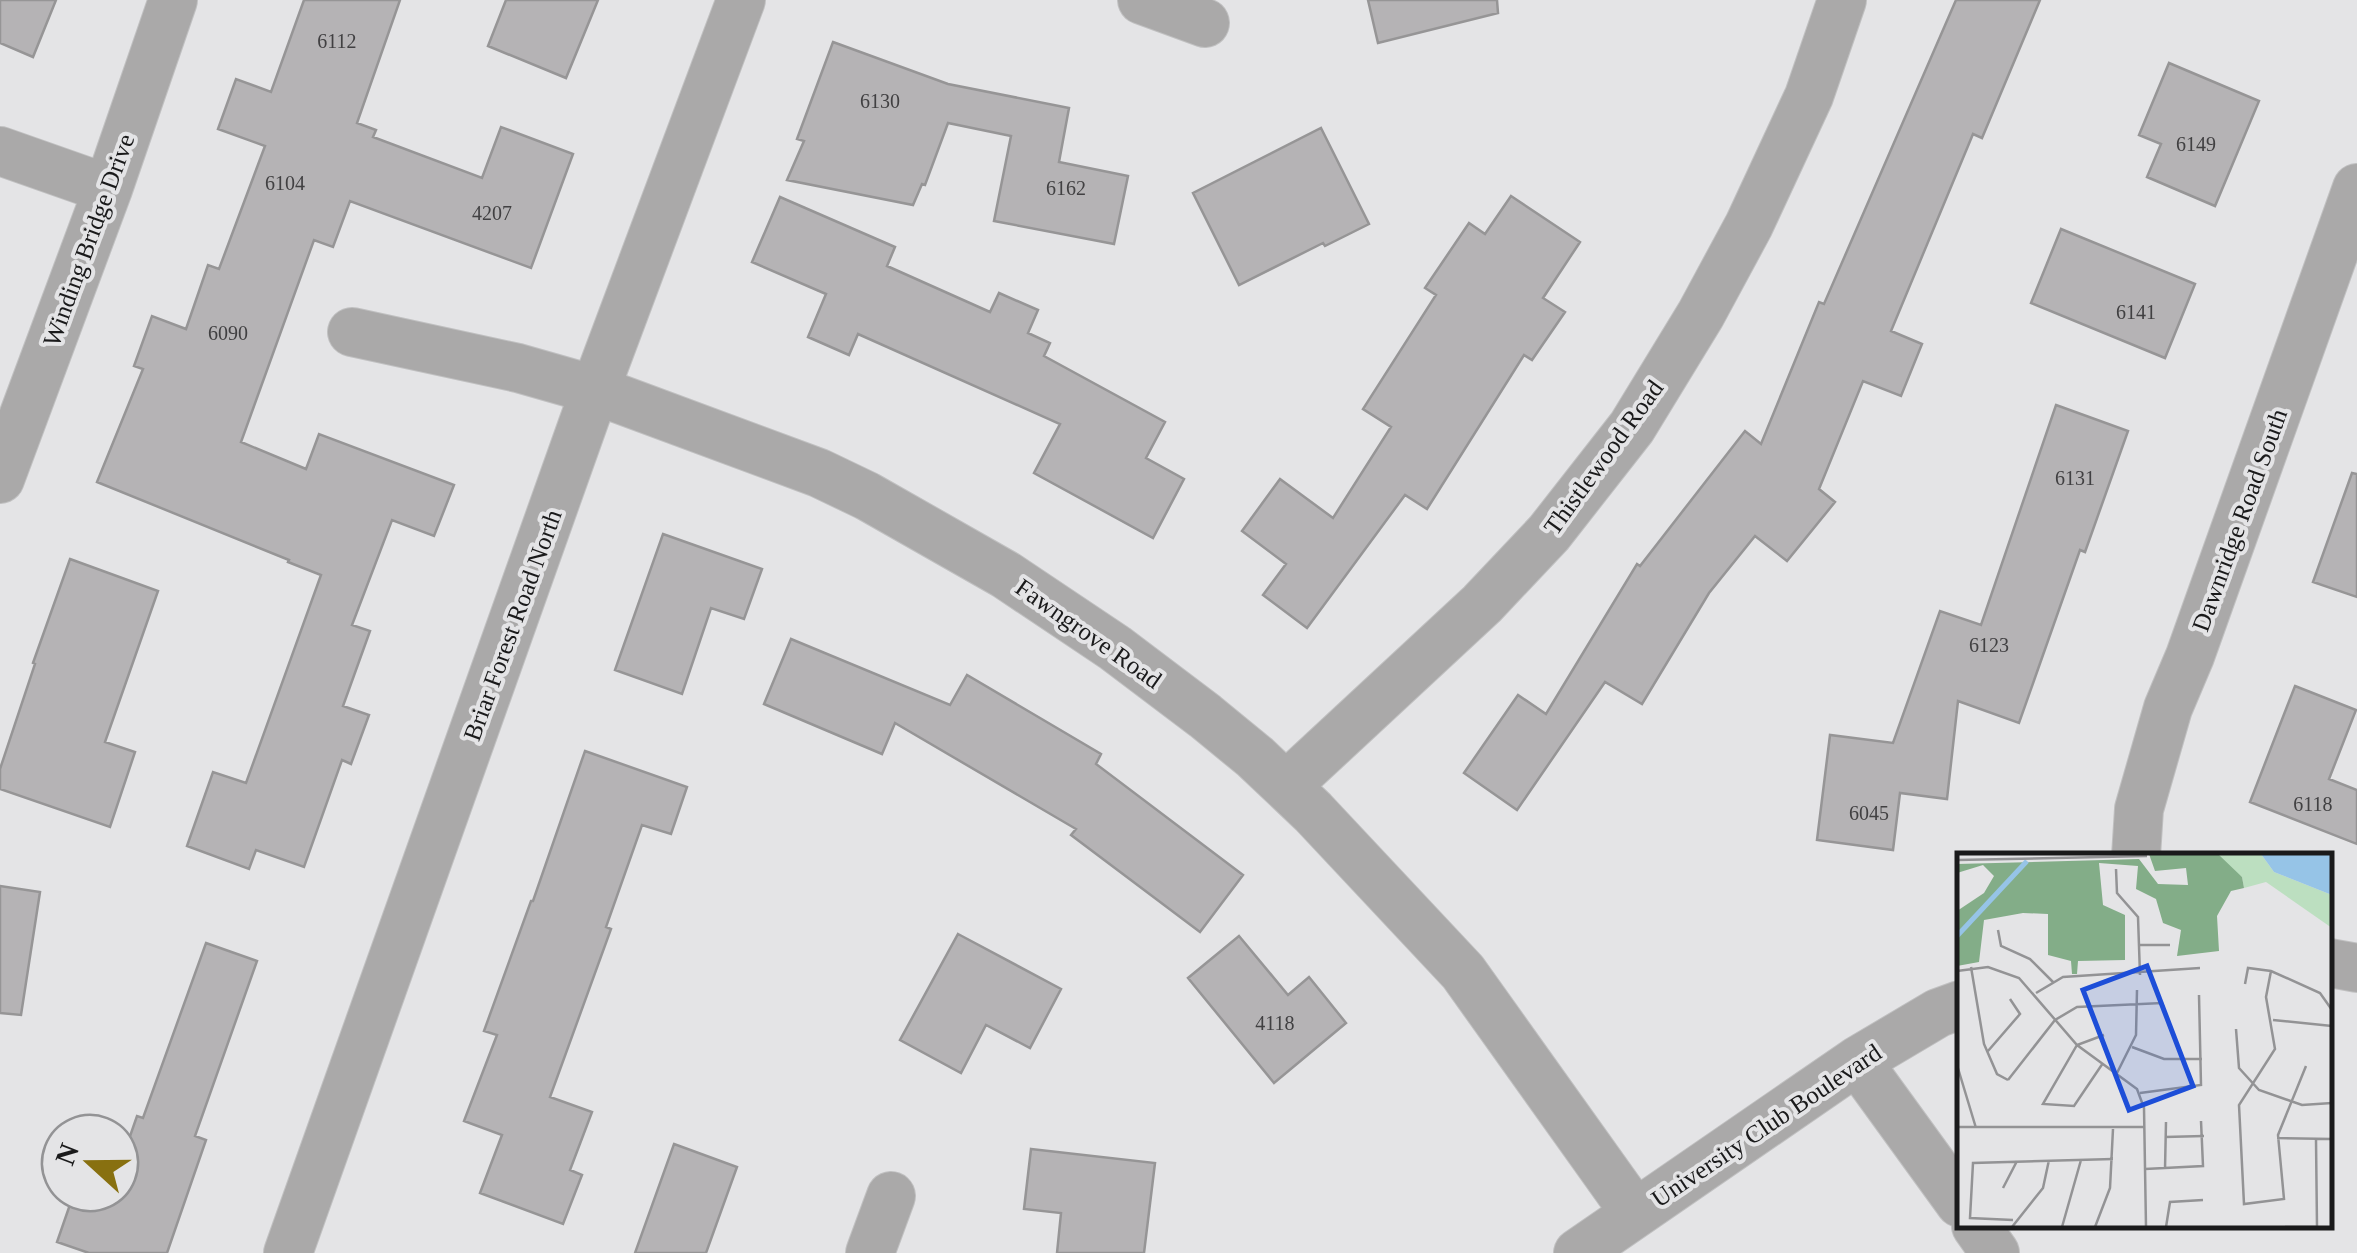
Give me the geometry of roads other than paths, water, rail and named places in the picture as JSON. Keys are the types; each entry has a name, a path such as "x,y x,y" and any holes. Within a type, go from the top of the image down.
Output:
{"street":[{"name":"Winding Bridge Drive","path":"0,479 108,189 173,0"},
{"name":"Briar Forest Road North","path":"288,1253 595,390 741,0"},
{"path":"1142,0 1205,23"},
{"name":"Thistlewood Road","path":"1286,786 1482,604 1549,534 1632,427 1701,314 1748,225 1809,96 1842,0"},
{"path":"0,151 108,189"},
{"name":"Dawnridge Road South","path":"2136,853 2139,809 2168,708 2357,188"},
{"name":"Fawngrove Road","path":"352,332 518,368 595,390 819,473 1006,575 1115,648 1205,716 1286,786 1463,972 1635,1213"},
{"path":"2332,963 2357,968"},
{"name":"University Club Boulevard","path":"1578,1253 1857,1061 1957,1006"},
{"path":"1857,1061 1957,1199"},
{"path":"870,1253 891,1196"},
{"path":"1977,1228 1995,1253"}]}
